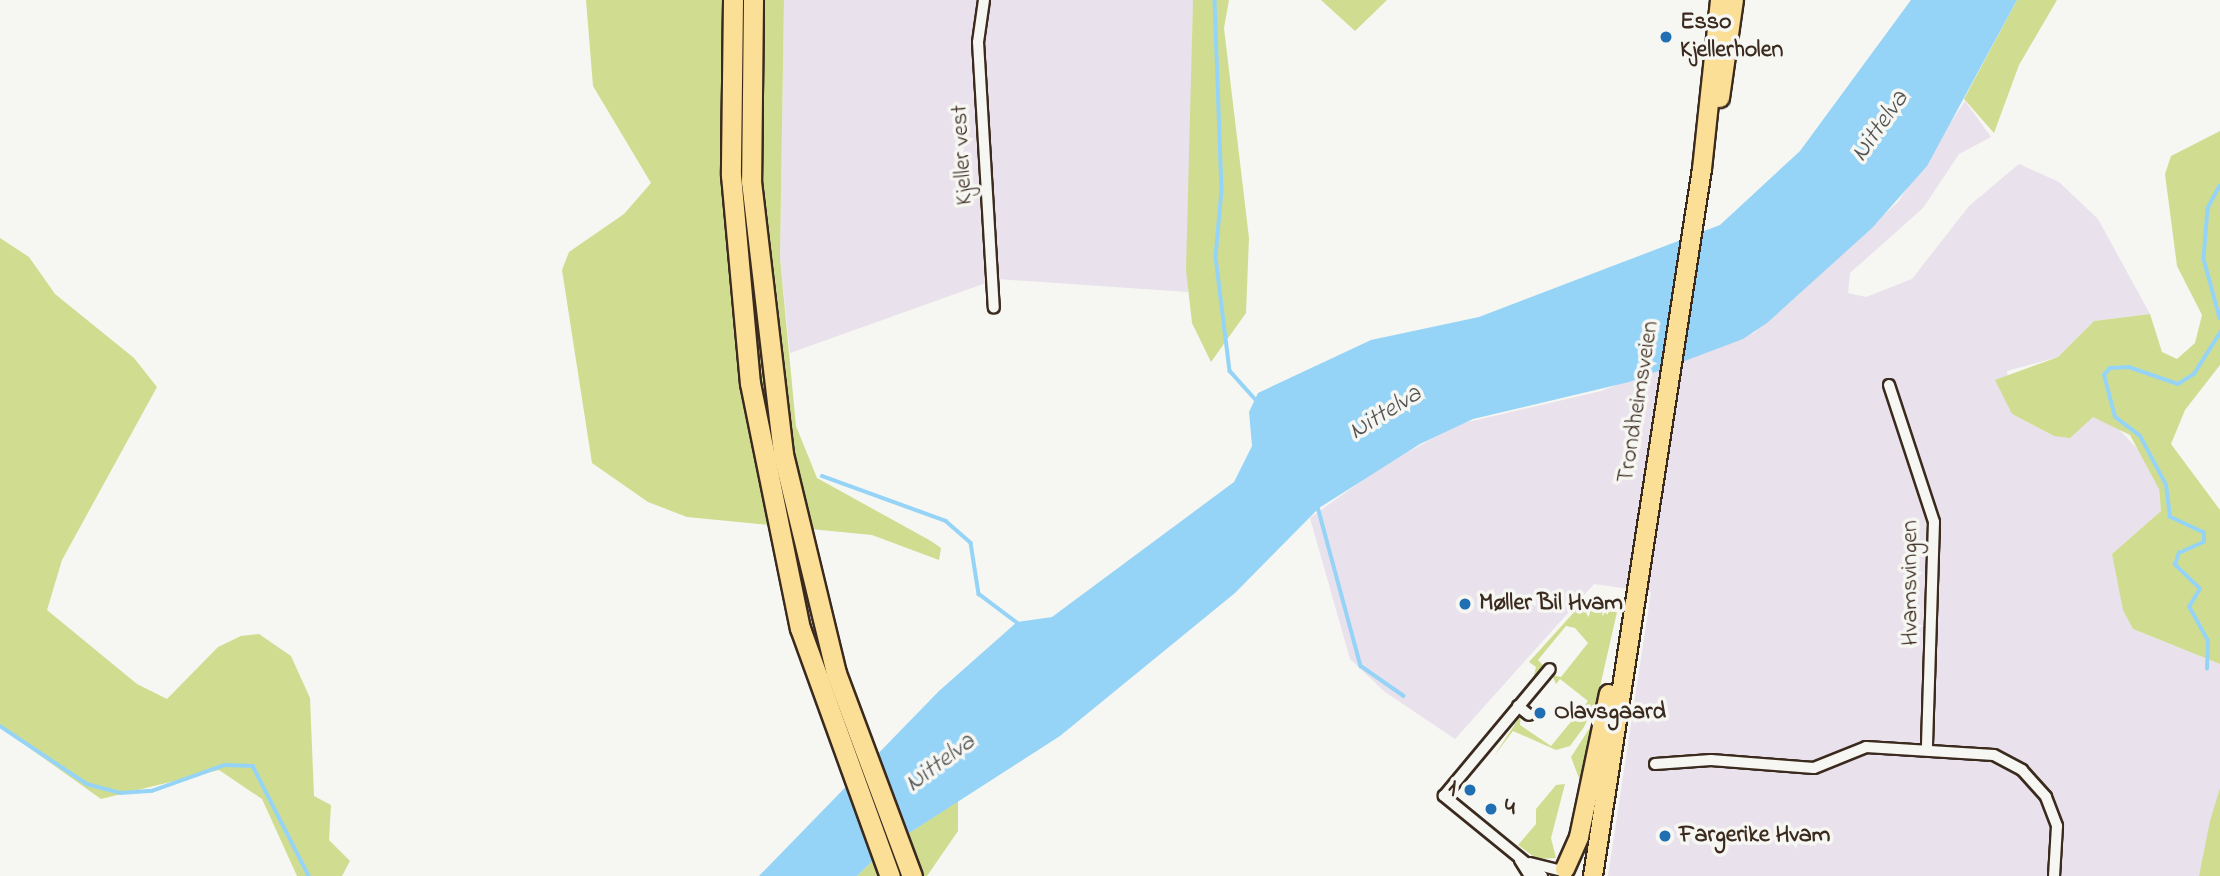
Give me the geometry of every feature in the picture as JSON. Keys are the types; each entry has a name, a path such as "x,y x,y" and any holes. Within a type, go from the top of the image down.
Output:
{"highway":[{"path":"733,0 731,175 739,301 766,469 819,687 890,876"},
{"path":"753,0 751,181 770,374 808,575 836,673 912,876"},
{"name":"Trondheimsveien","path":"1702,169 1720,0"},
{"name":"Trondheimsveien","path":"1592,876 1624,643 1702,169 1734,0"},
{"name":"Trondheimsveien","path":"1561,872 1580,837 1624,643"},
{"path":"1561,872 1592,876"}],"street":[{"name":"Kjeller vest","path":"984,0 978,42 994,308"},
{"name":"Hvamsvingen","path":"1889,385 1934,522 1927,747"},
{"path":"1550,670 1444,796 1517,855 1530,863 1561,872"},
{"path":"1541,680 1552,689"},
{"path":"1518,706 1530,715"},
{"path":"1655,764 1710,760 1814,768 1866,747 1927,747 1994,755 2031,777 2057,826 2054,876"},
{"path":"1517,855 1530,876"},
{"path":"1530,863 1542,876"}],"shaded area":[{"path":"784,0 1193,0 1188,292 997,279 790,353 780,258"},
{"path":"1965,101 1991,137 1959,154 1923,208 1850,273 1848,293 1866,297 1912,279 1969,206 2019,164 2059,182 2098,219 2150,314 2094,321 2058,357 2007,371 2012,414 2054,436 2093,417 2115,425 2145,457 2159,489 2161,511 2112,554 2133,629 2220,664 2220,788 2199,876 1608,876 1651,592 1594,584 1455,739 1385,692 1350,659 1310,518 1381,467 1459,424 1601,391 1754,333 1898,202"}],"green space":[{"path":"586,0 784,0 780,258 796,426 817,478 931,541 941,548 939,560 872,535 687,517 648,502 592,463 562,270 569,252 624,214 651,183 593,86"},
{"path":"1193,0 1229,0 1224,28 1249,238 1246,313 1211,362 1192,323 1186,270"},
{"path":"1321,0 1387,0 1355,31"},
{"path":"2017,0 2057,0 2019,65 1994,133 1964,99"},
{"path":"2220,131 2220,365 2185,410 2171,444 2220,510 2220,664 2133,629 2123,610 2112,554 2161,511 2159,489 2130,435 2093,417 2070,438 2054,436 2012,414 1995,380 2058,357 2094,321 2150,314 2162,352 2177,359 2195,343 2202,315 2177,266 2165,174 2171,156"},
{"path":"0,238 29,257 55,294 134,358 157,387 62,560 47,610 137,684 167,699 218,647 241,636 259,634 291,656 310,698 314,796 331,805 329,840 350,861 342,876 297,876 262,799 219,770 101,799 0,727"},
{"path":"1576,610 1617,612 1597,700 1584,727 1570,746 1556,750 1513,731 1494,756 1521,715 1520,725 1551,746 1588,701 1560,679 1556,684 1552,675 1561,677 1588,643 1575,628 1566,626 1538,660 1544,666 1533,680 1536,667 1529,662"},
{"path":"1598,715 1575,831 1565,850 1580,781 1571,757"},
{"path":"1565,784 1551,838 1556,858 1537,859 1518,845 1536,824 1536,809 1556,785"},
{"path":"2220,788 2220,876 2199,876 2210,821"},
{"path":"958,801 958,831 927,876 857,876 886,848"}],"water":[{"name":"Nittelva","path":"1911,0 2017,0 1927,166 1872,228 1767,323 1743,339 1629,382 1473,419 1420,444 1319,508 1235,593 1060,736 886,848 857,876 759,876 939,691 1017,622 1052,617 1234,482 1252,446 1249,412 1258,393 1371,340 1479,317 1720,225 1800,151"}],"waterway":[{"path":"1215,0 1222,190 1216,257 1230,371 1255,399"},
{"path":"2220,186 2208,209 2204,259 2220,318"},
{"path":"2207,669 2208,641 2189,607 2200,589 2175,565 2179,553 2204,542 2204,533 2170,517 2166,485 2140,436 2115,417 2104,375 2110,368 2129,367 2178,384 2194,374 2220,333"},
{"path":"822,476 946,521 971,543 979,594 1019,624"},
{"path":"1318,507 1361,666 1404,696"},
{"path":"0,726 87,784 120,793 152,791 225,765 253,766 309,876"}],"place":[{"name":"Esso Kjellerholen","path":"1666,37"},
{"name":"Møller Bil Hvam","path":"1465,604"},
{"name":"Olavsgaard","path":"1540,713"},
{"name":"1","path":"1470,790"},
{"name":"4","path":"1491,809"},
{"name":"Fargerike Hvam","path":"1665,836"}]}
